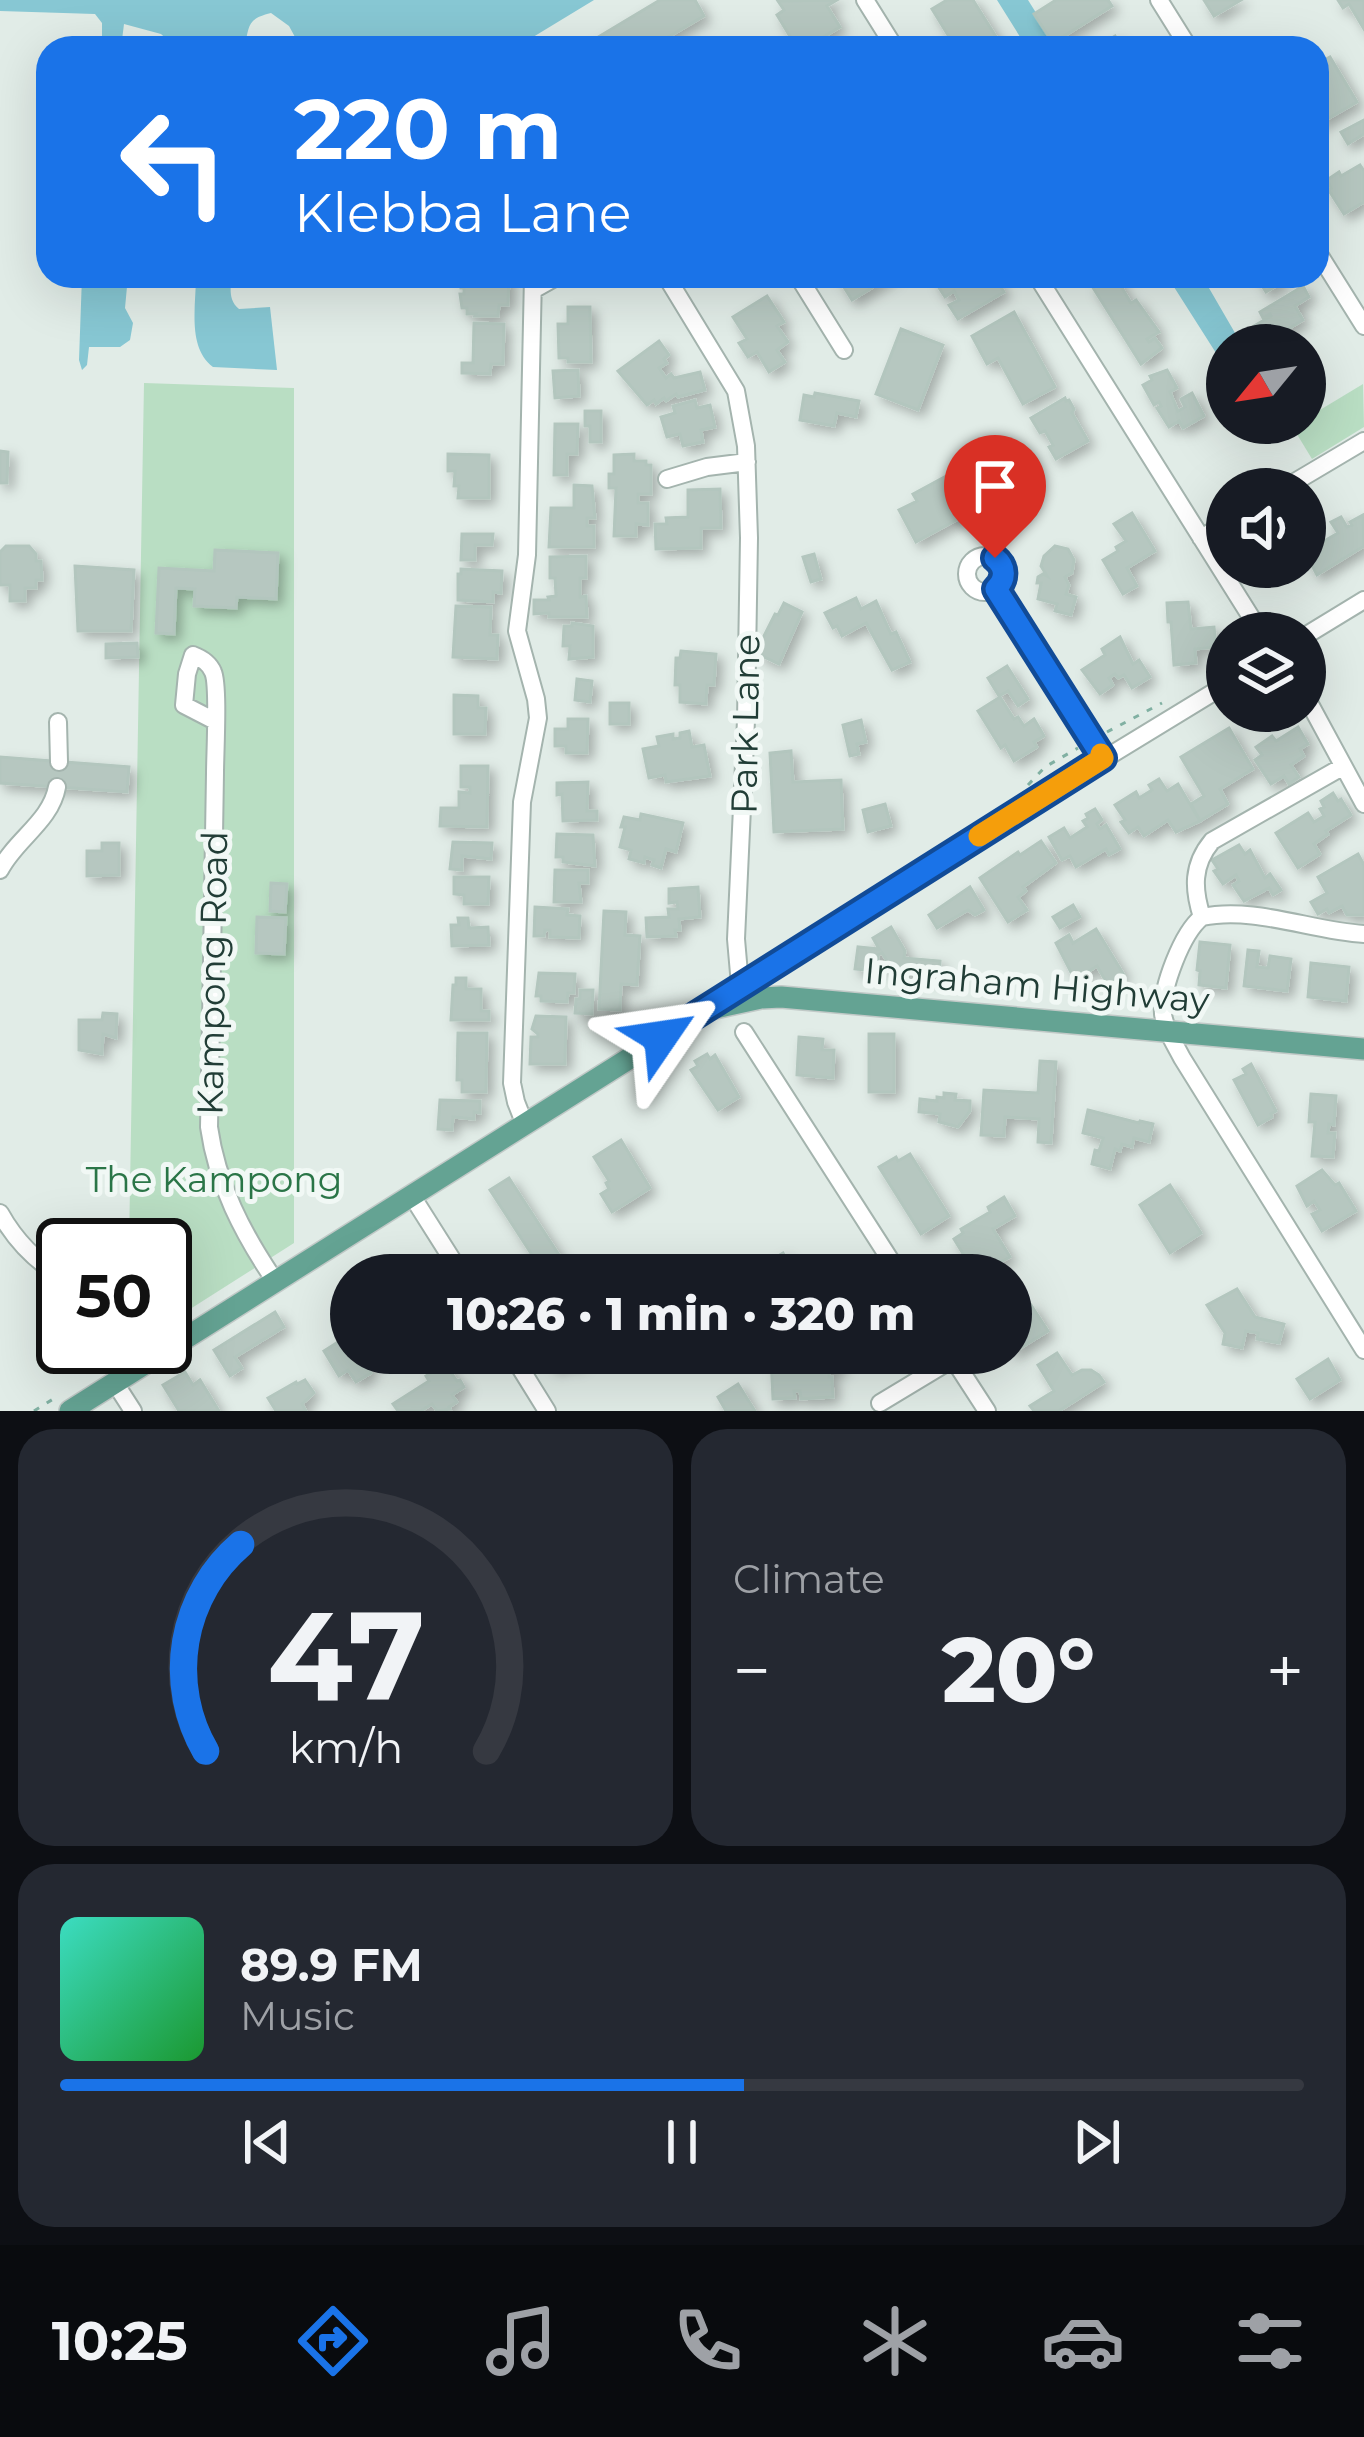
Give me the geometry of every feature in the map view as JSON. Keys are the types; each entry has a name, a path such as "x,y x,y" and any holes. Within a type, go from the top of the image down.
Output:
{"main road":[{"name":"Ingraham Highway","path":"706,1010 781,997 1364,1049"},
{"path":"70,1411 706,1010"}],"street":[{"path":"865,0 888,36"},
{"path":"1159,0 1182,36"},
{"path":"1329,270 1364,326"},
{"path":"525,1125 512,1083 521,802 538,718 517,632 527,555 533,288"},
{"name":"Park Lane","path":"673,288 736,391 747,462 746,720 736,939 740,986"},
{"path":"805,288 844,350"},
{"path":"1045,288 1248,612"},
{"path":"1318,468 1364,441"},
{"path":"668,479 707,466 747,462"},
{"path":"1201,538 1206,535"},
{"path":"996,589 1103,758"},
{"path":"1326,623 1364,600"},
{"path":"706,1010 1206,697"},
{"name":"Kampong Road","path":"215,721 209,1127 228,1197 275,1282"},
{"path":"58,722 59,762"},
{"path":"1324,732 1364,804"},
{"path":"1202,917 1196,872 1212,841 1342,767"},
{"path":"0,870 11,850 52,806 58,787"},
{"path":"1364,934 1255,918 1202,917 1188,930 1178,951 1163,1003 1167,1029 1182,1058 1364,1350"},
{"path":"744,1032 887,1254"},
{"path":"412,1196 449,1254"},
{"path":"0,1213 36,1258"},
{"path":"117,1374 133,1411"},
{"path":"522,1374 541,1408"},
{"path":"880,1403 924,1374"},
{"path":"963,1374 987,1411"}],"green space":[{"name":"The Kampong","path":"144,383 294,388 294,1243 192,1308 192,1218 129,1218"},
{"path":"1363,384 1364,427 1312,459 1303,444 1326,444 1326,406"}],"water":[{"path":"0,0 594,0 535,36 294,36 271,13 253,21 247,36 163,36 124,24 122,36 102,36 102,23 95,14 0,11"},
{"path":"997,0 1028,0 1050,36 1020,36"},
{"path":"82,288 127,288 125,308 133,323 130,340 120,347 89,347 82,370"},
{"path":"196,288 232,288 239,309 270,307 277,370 213,367 199,349"},
{"path":"1175,288 1209,288 1230,324 1206,324 1206,337"}],"building":[{"path":"660,0 695,0 704,16 670,36 600,36"},
{"path":"837,0 827,6 840,27 825,36 790,36 777,15 784,10 778,1"},
{"path":"947,0 973,0 996,36 949,36 932,9"},
{"path":"1056,0 1108,0 1112,6 1064,36 1048,36 1034,14"},
{"path":"1204,0 1241,0 1214,16"},
{"path":"1338,0 1364,0 1364,29 1349,4 1343,8"},
{"path":"1329,58 1357,102 1329,118"},
{"path":"1364,120 1364,134 1348,144 1341,132"},
{"path":"1360,165 1364,171 1364,202 1344,214 1329,191 1329,179 1339,172 1341,176"},
{"path":"464,288 509,288 508,305 499,305 498,316 467,314 467,308 462,308 460,294"},
{"path":"844,288 872,288 852,300"},
{"path":"939,288 1002,288 1004,292 958,319 949,305 959,300 954,291 945,297"},
{"path":"1093,288 1122,288 1159,332 1147,339 1155,338 1162,348 1141,364"},
{"path":"1304,288 1309,297 1295,306 1303,320 1257,324 1271,316 1263,318 1260,312"},
{"path":"767,296 784,322 777,326 788,342 777,350 785,362 769,372 757,352 748,357 739,343 747,339 733,317"},
{"path":"568,307 590,307 591,362 559,358 558,324 568,324"},
{"path":"1014,312 1055,387 1023,404 998,358 987,364 972,336"},
{"path":"474,323 504,324 503,364 491,364 490,374 462,373 462,363 473,363"},
{"path":"901,329 943,345 918,410 876,394"},
{"path":"659,341 669,355 659,368 666,378 700,372 705,390 647,405 618,371"},
{"path":"578,370 579,396 555,398 553,371"},
{"path":"1167,370 1177,388 1170,392 1178,411 1185,407 1181,399 1192,393 1204,416 1183,428 1179,421 1169,427 1157,408 1159,402 1154,405 1143,385 1152,380 1150,376"},
{"path":"815,393 859,401 856,417 837,413 834,426 800,420 804,395 814,397"},
{"path":"1065,398 1088,441 1056,459 1045,431 1040,433 1031,418"},
{"path":"695,400 697,408 710,405 715,427 701,430 703,442 683,446 680,434 667,437 661,417 675,413 673,406"},
{"path":"585,411 601,411 601,442 590,442"},
{"path":"555,424 578,424 577,454 567,454 567,475 554,475"},
{"path":"0,451 8,452 7,483 0,483"},
{"path":"448,454 489,455 489,498 458,498 455,471 448,471"},
{"path":"634,454 634,461 651,465 651,494 638,494 638,503 648,503 648,525 636,524 636,536 614,536 616,488 609,488 609,474 614,474 614,455"},
{"path":"961,468 982,506 916,542 899,510 917,501 913,494"},
{"path":"574,485 592,486 595,518 587,518 587,526 594,526 594,547 549,547 551,508 574,508"},
{"path":"720,489 721,528 701,528 701,548 656,549 655,524 688,517 688,490"},
{"path":"1132,513 1155,551 1127,568 1137,586 1123,594 1103,560 1126,541 1114,524"},
{"path":"1363,515 1364,546 1326,569 1326,540 1338,533 1331,522 1341,517 1347,527"},
{"path":"462,534 493,534 492,545 475,545 475,560 461,560"},
{"path":"6,546 29,546 36,561 41,561 42,580 36,580 36,588 25,588 25,601 10,601 10,585 0,585 0,552"},
{"path":"1055,546 1068,549 1074,560 1072,573 1065,577 1066,594 1076,597 1071,615 1055,611 1057,604 1038,599 1038,577 1047,576 1041,566 1044,556"},
{"path":"215,550 278,553 276,599 237,597 236,608 194,606 195,589 176,588 174,634 156,633 159,568 214,571"},
{"path":"814,554 821,579 811,582 803,557"},
{"path":"586,556 580,597 586,596 587,617 534,614 534,600 556,596 550,557"},
{"path":"75,566 134,570 131,631 78,631"},
{"path":"461,569 502,571 501,593 493,592 493,602 458,600"},
{"path":"856,598 861,609 876,601 910,662 892,670 866,623 842,636 837,626 833,628 825,613"},
{"path":"1188,602 1191,629 1206,628 1206,648 1195,649 1196,663 1174,665 1167,603"},
{"path":"784,603 802,612 779,664 758,654"},
{"path":"456,606 491,607 490,635 498,635 497,659 453,657"},
{"path":"564,626 593,626 593,657 569,659 570,646 563,646"},
{"path":"1120,637 1133,664 1139,660 1150,677 1132,688 1124,675 1118,678 1115,674 1109,678 1113,685 1100,694 1082,670 1105,655 1102,649"},
{"path":"137,643 138,657 106,658 106,644"},
{"path":"681,651 716,654 714,685 707,685 706,704 680,702 680,685 675,685 676,658"},
{"path":"1007,666 1028,699 1018,706 1008,691 999,696 988,678"},
{"path":"577,679 592,681 590,702 575,700"},
{"path":"454,695 478,696 478,708 486,708 485,734 454,734"},
{"path":"1000,697 1014,719 1018,717 1024,726 1034,719 1044,736 1034,742 1037,747 1014,761 978,711"},
{"path":"610,703 629,703 629,724 610,724"},
{"path":"568,719 588,719 587,753 566,753 566,746 555,746 555,729 568,729"},
{"path":"861,720 866,742 857,744 859,754 850,756 843,725"},
{"path":"689,731 692,747 704,745 710,776 666,782 665,775 649,778 643,749 659,746 657,737 673,734 673,739 680,738 680,733"},
{"path":"1222,732 1231,732 1253,769 1220,789 1228,804 1200,821 1191,804 1204,796 1181,757"},
{"path":"1290,732 1301,732 1308,744 1300,749 1304,756 1291,765 1299,777 1289,784 1284,776 1271,784 1255,760 1262,755 1256,747 1272,736 1276,741"},
{"path":"791,751 793,782 841,780 843,829 774,832 770,753"},
{"path":"0,757 129,767 127,792 0,783"},
{"path":"461,766 488,766 487,827 440,826 441,808 459,808 459,792 470,793 470,787 461,787"},
{"path":"1159,779 1167,791 1178,784 1200,821 1176,832 1168,820 1144,836 1138,827 1129,833 1115,805 1136,792 1139,798"},
{"path":"588,782 587,811 597,811 597,820 563,821 557,783"},
{"path":"1333,793 1351,815 1326,831 1314,844 1320,854 1298,868 1276,833 1308,813 1314,822 1324,816 1321,801"},
{"path":"885,804 891,826 868,832 863,810"},
{"path":"1095,809 1102,820 1097,824 1100,829 1106,825 1120,849 1109,855 1106,849 1076,867 1070,856 1062,860 1049,837 1064,828 1070,838 1087,827 1086,814"},
{"path":"641,814 683,823 676,852 666,849 661,868 645,857 644,863 629,859 631,850 620,847 624,817 640,820"},
{"path":"557,834 593,835 595,866 556,857"},
{"path":"1041,841 1056,863 1023,887 1026,891 1018,897 1027,910 1008,922 980,878"},
{"path":"453,842 492,843 491,859 462,856 462,870 450,869"},
{"path":"102,843 119,843 119,875 87,876 87,851 102,851"},
{"path":"1239,845 1245,854 1250,850 1265,878 1270,874 1281,890 1273,895 1269,888 1244,901 1233,885 1239,881 1236,875 1223,884 1212,860"},
{"path":"1358,854 1364,865 1364,915 1347,915 1342,906 1318,914 1311,902 1327,893 1318,877"},
{"path":"555,870 588,870 588,883 579,883 581,902 554,902"},
{"path":"454,877 489,877 488,904 464,904 464,895 454,894"},
{"path":"271,883 287,884 285,912 270,911"},
{"path":"698,887 700,917 679,919 676,936 647,937 646,918 669,917 668,909 678,909 677,902 669,903 669,889"},
{"path":"970,887 984,910 975,915 968,910 937,928 929,915"},
{"path":"1073,905 1080,917 1060,928 1053,917"},
{"path":"535,907 568,909 567,915 580,916 579,938 550,937 550,930 534,936"},
{"path":"604,911 626,912 625,935 640,936 637,985 621,984 620,1010 599,1009"},
{"path":"257,917 286,918 284,954 256,953"},
{"path":"458,918 468,918 469,928 488,927 489,945 452,946 451,925 459,925"},
{"path":"891,927 905,951 904,958 940,961 939,976 894,972 882,953 877,971 855,969 858,947 879,949 873,938"},
{"path":"1096,929 1124,975 1108,985 1097,966 1075,980 1056,943 1069,935 1073,943"},
{"path":"1200,942 1230,945 1226,988 1199,985"},
{"path":"1248,950 1259,951 1257,967 1268,968 1270,956 1291,959 1287,991 1244,986"},
{"path":"1311,963 1349,967 1346,1001 1308,997"},
{"path":"539,973 575,974 574,993 568,993 567,1002 541,1001 536,996"},
{"path":"456,978 466,978 466,989 481,989 481,1011 489,1011 489,1020 451,1020"},
{"path":"580,990 593,990 592,1014 575,1013"},
{"path":"103,1013 117,1014 116,1038 103,1034 102,1054 79,1050 79,1020 102,1020"},
{"path":"536,1016 566,1017 565,1064 530,1064 531,1037 538,1037 532,1029"},
{"path":"458,1033 487,1033 486,1092 462,1092 462,1080 457,1080"},
{"path":"869,1034 894,1034 894,1092 869,1092"},
{"path":"799,1037 823,1039 822,1050 834,1050 833,1078 797,1075"},
{"path":"707,1054 710,1059 715,1055 739,1097 718,1110 691,1070"},
{"path":"1040,1061 1056,1062 1051,1143 1038,1142 1039,1119 1005,1117 1004,1136 981,1135 984,1090 1038,1093"},
{"path":"1251,1064 1276,1111 1258,1125 1234,1080 1246,1074 1243,1069"},
{"path":"944,1093 970,1101 970,1111 958,1127 939,1122 940,1114 919,1112 920,1099 937,1101"},
{"path":"1311,1094 1336,1096 1334,1125 1329,1124 1328,1133 1335,1133 1333,1157 1312,1156"},
{"path":"440,1100 480,1101 480,1113 474,1112 474,1119 453,1117 452,1130 438,1129"},
{"path":"1088,1110 1153,1124 1149,1142 1134,1138 1132,1147 1122,1144 1120,1151 1115,1149 1110,1169 1092,1164 1103,1138 1083,1133"},
{"path":"621,1140 650,1188 612,1212 601,1194 609,1189 609,1181 594,1157"},
{"path":"910,1154 949,1216 921,1234 879,1167"},
{"path":"1322,1170 1335,1185 1339,1183 1356,1211 1322,1231 1312,1214 1320,1210 1314,1201 1307,1206 1297,1186"},
{"path":"509,1178 558,1254 531,1254 490,1190"},
{"path":"1170,1185 1201,1233 1170,1253 1140,1205"},
{"path":"1004,1197 1015,1216 993,1229 1008,1254 963,1254 954,1239 963,1233 961,1229 990,1212 988,1207"},
{"path":"1237,1289 1255,1317 1284,1324 1279,1343 1257,1339 1258,1333 1246,1331 1242,1348 1223,1344 1225,1333 1207,1305"},
{"path":"1032,1307 1048,1331 1032,1341"},
{"path":"275,1312 284,1327 235,1357 242,1368 230,1376 214,1350"},
{"path":"1057,1353 1072,1375 1091,1370 1104,1382 1059,1411 1034,1411 1030,1406 1054,1391 1038,1365"},
{"path":"1328,1359 1340,1380 1310,1399 1297,1379"},
{"path":"182,1374 193,1385 200,1380 219,1411 179,1411 163,1385"},
{"path":"452,1374 460,1380 464,1387 452,1395 457,1402 437,1411 432,1404 421,1411 398,1411 393,1404 429,1381 426,1376"},
{"path":"772,1374 832,1377 833,1397 801,1399 800,1391 794,1391 795,1398 773,1399"},
{"path":"305,1380 314,1393 302,1404 306,1411 276,1411 268,1398"},
{"path":"738,1384 755,1411 726,1411 718,1397"}],"slow traffic":[{"path":"979,836 1103,758 1101,754"}],"route":[{"path":"661,1037 1103,758 996,589 1004,573 995,558"}]}
